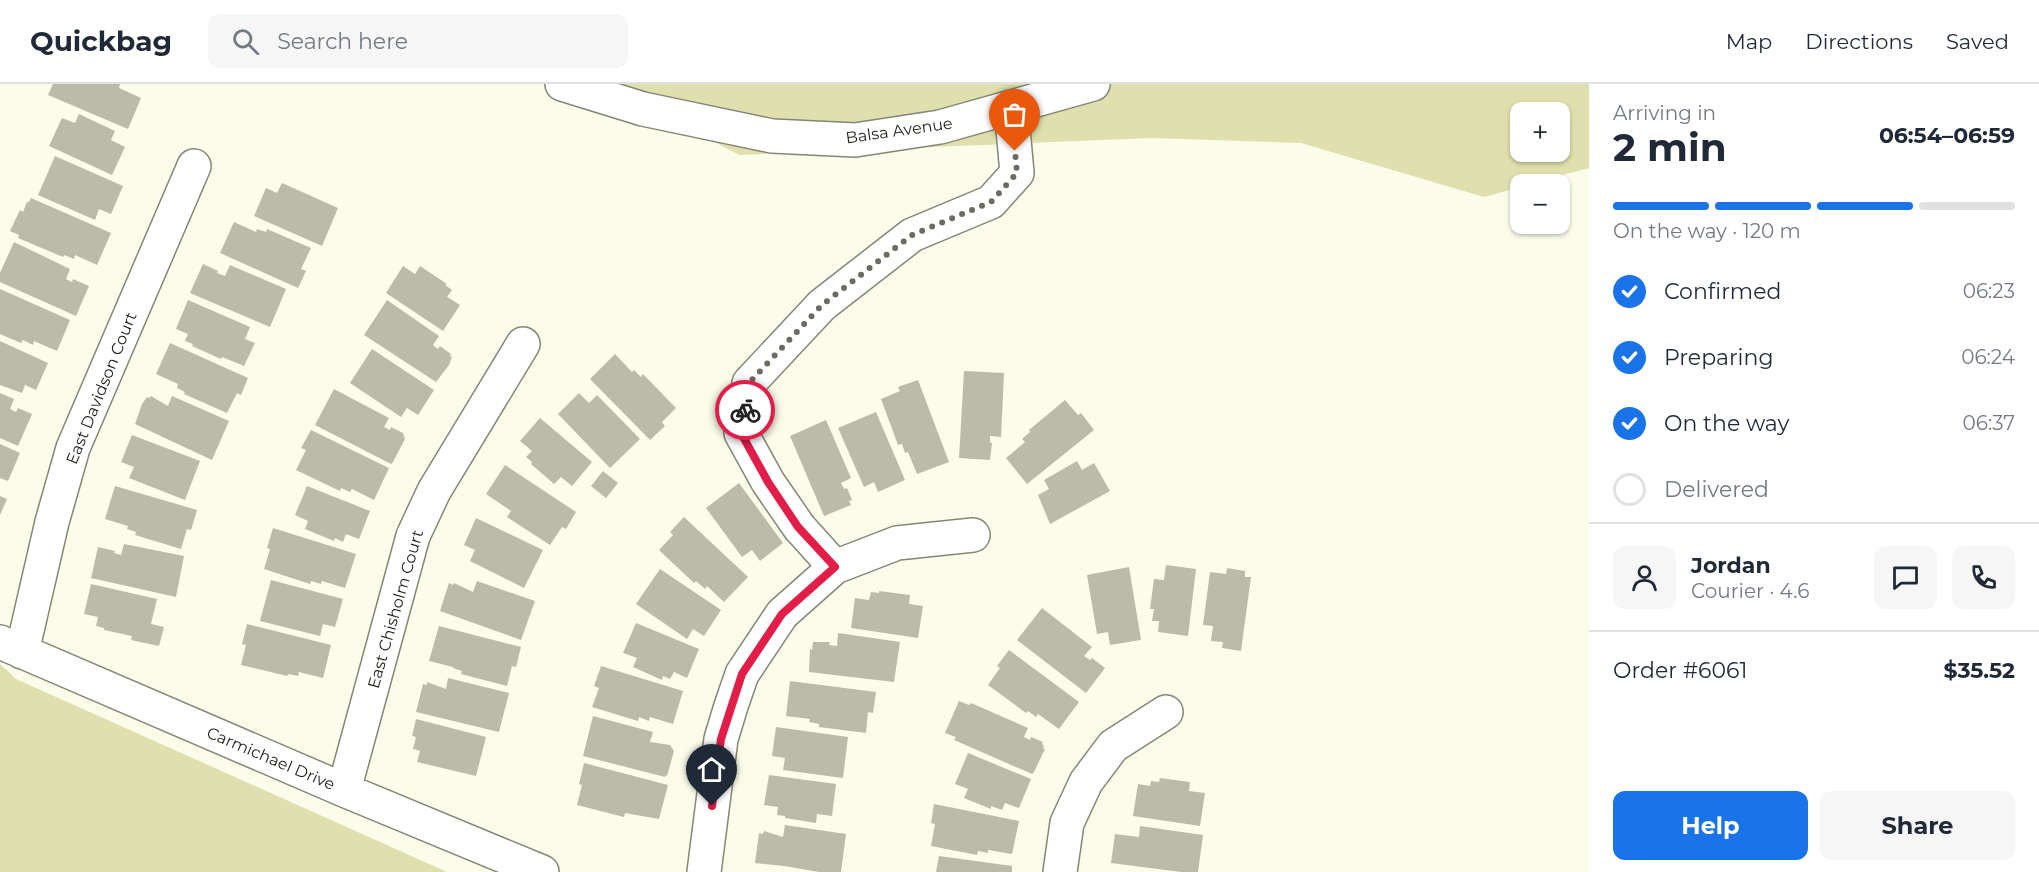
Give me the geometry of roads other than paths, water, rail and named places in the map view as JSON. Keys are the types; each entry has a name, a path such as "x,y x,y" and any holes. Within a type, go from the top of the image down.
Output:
{"street":[{"name":"Balsa Avenue","path":"562,84 643,109 772,136 855,140 940,127 1093,84"},
{"path":"835,567 798,527 768,482 741,433 749,383 822,305 912,235 991,202 1017,173 1011,107"},
{"name":"East Davidson Court","path":"11,647 52,522 73,448 194,166"},
{"name":"East Chisholm Court","path":"344,790 413,536 434,491 523,344"},
{"path":"704,872 721,739 742,674 782,614 835,567 897,543 973,535"},
{"name":"Carmichael Drive","path":"11,647 542,872"},
{"path":"1060,872 1067,824 1086,782 1113,746 1166,712"}]}
